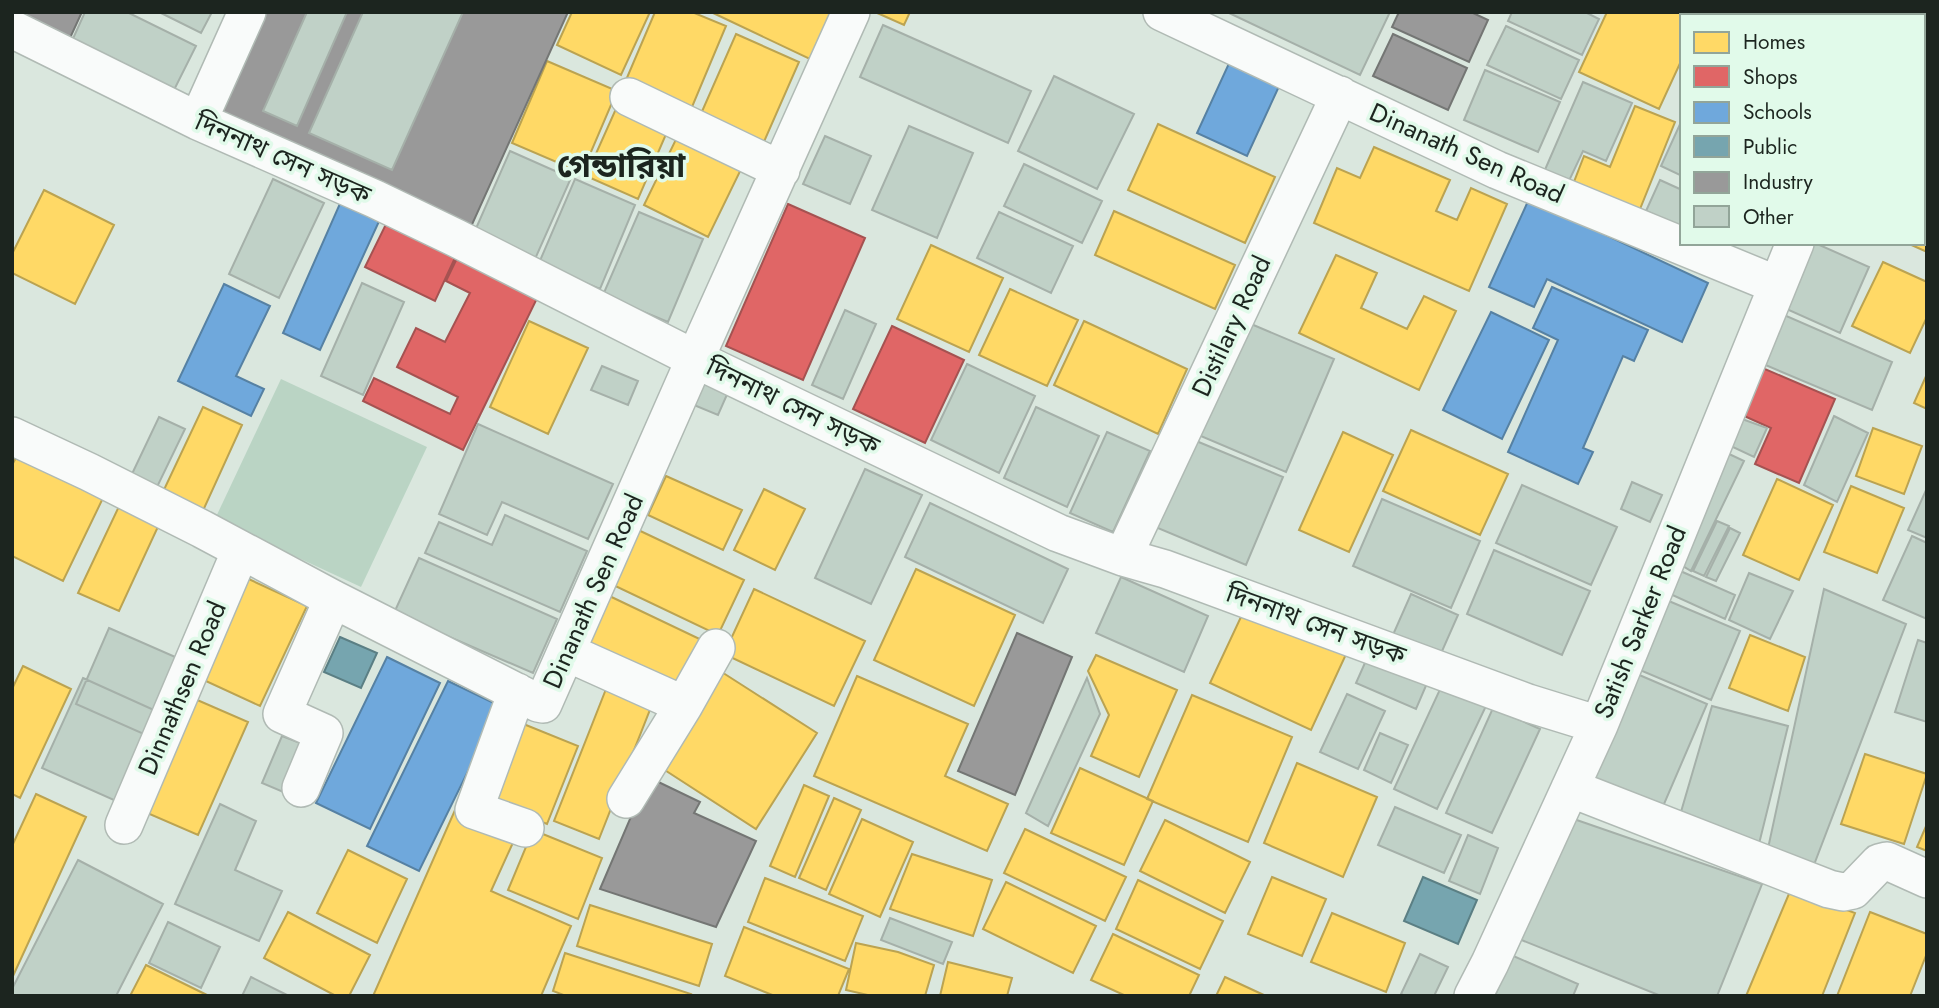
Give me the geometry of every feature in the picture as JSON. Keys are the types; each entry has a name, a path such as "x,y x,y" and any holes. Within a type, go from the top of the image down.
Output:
{"street":[{"path":"198,121 247,12"},
{"name":"Dinanath Sen Road","path":"12,436 89,472 543,704 851,12"},
{"name":"Dinanath Sen Road","path":"1164,13 1497,170 1777,285"},
{"name":"দিননাথ সেন সড়ক","path":"12,29 198,121 387,205 695,359 1058,533 1165,569 1528,703 1599,725"},
{"name":"Distilary Road","path":"1123,557 1340,95"},
{"path":"629,97 781,170"},
{"name":"Satish Sarker Road","path":"1473,996 1599,725 1794,245"},
{"name":"Dinnathsen Road","path":"124,825 241,550"},
{"path":"301,788 324,733 282,714 333,599"},
{"path":"626,799 716,648"},
{"path":"566,652 684,705"},
{"path":"517,692 474,810 524,828"},
{"path":"1570,788 1829,889 1843,892 1853,890 1879,863 1887,861 1927,878"}],"green space":[{"path":"281,379 427,447 361,587 215,519"}],"building: Homes":[{"path":"572,12 650,12 621,75 557,45"},
{"path":"655,12 692,12 726,26 692,107 626,80"},
{"path":"711,12 834,12 812,60"},
{"path":"875,12 910,12 904,25"},
{"path":"1607,12 1702,14 1680,14 1680,63 1659,109 1579,72"},
{"path":"736,34 799,62 763,144 700,116"},
{"path":"547,61 617,91 582,173 512,143"},
{"path":"1925,77 1927,78 1927,168 1925,167"},
{"path":"619,102 670,125 638,199 586,176"},
{"path":"1635,106 1675,122 1638,214 1572,187 1584,156 1610,167"},
{"path":"1158,124 1275,177 1245,243 1128,190"},
{"path":"682,127 746,159 708,237 644,205"},
{"path":"1374,147 1450,180 1436,211 1457,220 1471,188 1507,204 1469,291 1314,223 1337,168 1360,178"},
{"path":"1925,180 1927,181 1927,252 1911,245 1925,245"},
{"path":"44,190 114,225 75,304 12,273 12,254"},
{"path":"1114,211 1235,265 1215,309 1095,255"},
{"path":"931,245 1003,278 969,352 897,319"},
{"path":"1336,255 1377,273 1361,308 1407,329 1424,296 1456,311 1419,390 1299,333"},
{"path":"1883,262 1927,282 1927,317 1910,353 1852,326"},
{"path":"1010,289 1078,320 1047,386 979,355"},
{"path":"529,321 588,348 548,434 490,407"},
{"path":"1084,321 1187,369 1158,434 1054,385"},
{"path":"1927,374 1927,409 1914,403"},
{"path":"203,407 242,425 201,515 161,496"},
{"path":"1873,428 1922,446 1904,494 1856,476"},
{"path":"1411,430 1508,474 1480,535 1383,491"},
{"path":"1343,432 1393,455 1349,552 1299,530"},
{"path":"17,456 103,498 63,581 12,556 12,465"},
{"path":"666,476 742,510 723,550 648,515"},
{"path":"1777,479 1833,505 1799,580 1743,555"},
{"path":"1851,486 1904,508 1877,573 1824,552"},
{"path":"764,489 805,509 775,570 734,550"},
{"path":"122,500 162,518 119,611 78,593"},
{"path":"634,528 744,580 718,635 609,583"},
{"path":"916,569 1015,615 974,706 874,660"},
{"path":"242,576 307,606 260,706 195,676"},
{"path":"754,589 865,641 834,706 724,654"},
{"path":"601,592 708,643 686,689 579,638"},
{"path":"1247,604 1348,650 1311,730 1210,683"},
{"path":"1750,635 1805,657 1788,711 1729,688"},
{"path":"1096,655 1177,690 1139,777 1091,756 1109,715 1088,671"},
{"path":"23,666 71,689 20,798 12,794 12,689"},
{"path":"717,669 817,733 756,829 657,765"},
{"path":"857,676 968,724 945,776 1008,804 987,851 814,776"},
{"path":"608,684 653,702 599,839 554,821"},
{"path":"1192,695 1292,737 1248,842 1147,799"},
{"path":"188,696 248,722 198,835 138,809"},
{"path":"521,723 578,746 547,824 490,801"},
{"path":"1865,754 1927,774 1904,844 1841,824"},
{"path":"1297,763 1377,797 1343,877 1264,843"},
{"path":"1080,768 1153,801 1124,865 1051,833"},
{"path":"804,785 829,796 795,877 770,866"},
{"path":"36,794 86,817 13,976 12,846"},
{"path":"834,798 861,810 826,890 799,878"},
{"path":"455,810 516,836 491,891 571,926 541,996 373,996"},
{"path":"862,819 913,842 880,917 829,894"},
{"path":"1165,820 1250,862 1225,913 1140,871"},
{"path":"1927,824 1927,851 1917,847"},
{"path":"1025,829 1126,877 1105,921 1004,873"},
{"path":"533,830 602,858 578,919 508,890"},
{"path":"348,850 407,879 377,943 317,913"},
{"path":"912,854 992,880 973,936 890,909"},
{"path":"1272,877 1326,899 1302,956 1248,934"},
{"path":"765,878 863,916 845,961 748,922"},
{"path":"1138,880 1223,921 1200,969 1116,929"},
{"path":"1006,882 1096,926 1073,973 983,929"},
{"path":"1791,889 1855,913 1822,996 1746,996"},
{"path":"590,905 712,944 699,986 577,946"},
{"path":"288,912 370,955 349,996 336,996 264,958"},
{"path":"1870,912 1927,934 1927,953 1910,996 1837,996"},
{"path":"1332,913 1405,943 1386,992 1311,962"},
{"path":"744,927 849,969 838,996 775,996 725,976"},
{"path":"1113,934 1199,975 1189,996 1126,996 1091,980"},
{"path":"856,943 898,952 934,965 925,996 872,996 846,990"},
{"path":"565,953 691,994 566,996 553,991"},
{"path":"948,962 1012,978 1007,996 940,996"},
{"path":"146,965 209,996 130,996"},
{"path":"1225,977 1266,996 1216,996"}],"building: Shops":[{"path":"788,204 865,238 803,380 726,346"},
{"path":"391,214 460,247 435,301 365,267"},
{"path":"462,248 543,286 463,450 363,401 374,378 450,414 458,397 397,367 416,328 445,342 470,293 446,281"},
{"path":"892,326 964,360 925,443 853,409"},
{"path":"1753,364 1835,399 1799,483 1755,464 1771,428 1733,411"}],"building: Schools":[{"path":"1231,59 1281,82 1247,156 1197,133"},
{"path":"342,199 381,217 320,350 283,333"},
{"path":"1529,199 1708,283 1682,342 1547,279 1534,307 1489,287"},
{"path":"224,284 270,306 236,376 264,389 251,416 178,381"},
{"path":"1552,287 1648,330 1634,361 1623,356 1583,448 1593,452 1578,484 1508,452 1558,340 1533,328"},
{"path":"1491,312 1549,340 1502,439 1443,410"},
{"path":"387,657 440,683 370,829 316,803"},
{"path":"448,681 500,706 419,871 367,846"}],"building: Public":[{"path":"340,637 377,653 361,688 324,672"},
{"path":"1423,877 1477,900 1458,944 1404,921"}],"building: Industry":[{"path":"17,12 78,12 81,14 70,38"},
{"path":"256,12 568,12 470,229 211,110"},
{"path":"1399,12 1471,12 1488,20 1469,62 1392,27"},
{"path":"1393,34 1467,68 1448,110 1373,76"},
{"path":"1017,633 1072,657 1015,795 958,771"},
{"path":"648,777 700,802 694,813 756,841 716,927 600,889"}],"building: Other":[{"path":"85,12 127,12 196,46 173,92 71,43"},
{"path":"159,12 212,12 201,33"},
{"path":"307,12 347,12 297,126 263,111"},
{"path":"363,12 463,12 392,170 309,133"},
{"path":"1227,12 1390,12 1360,75"},
{"path":"1512,12 1585,12 1599,19 1582,55 1508,21"},
{"path":"1748,12 1829,12 1828,14"},
{"path":"883,25 1031,91 1008,143 860,77"},
{"path":"1506,26 1579,60 1561,99 1487,65"},
{"path":"1485,70 1560,102 1538,152 1464,120"},
{"path":"1054,76 1134,114 1097,189 1018,151"},
{"path":"1583,82 1632,103 1606,161 1583,151 1568,183 1544,172"},
{"path":"1680,124 1680,175 1661,166"},
{"path":"909,126 973,153 937,238 872,210"},
{"path":"825,136 871,156 850,204 803,184"},
{"path":"510,151 571,178 535,259 474,233"},
{"path":"1024,164 1102,201 1082,243 1004,206"},
{"path":"273,179 324,203 279,298 229,274"},
{"path":"575,179 635,205 600,289 539,263"},
{"path":"1660,180 1680,189 1680,226 1646,211"},
{"path":"639,212 703,239 668,322 603,295"},
{"path":"999,212 1073,246 1051,293 977,258"},
{"path":"1785,245 1820,245 1869,267 1840,333 1762,298"},
{"path":"362,283 404,302 363,395 321,376"},
{"path":"845,310 876,324 843,399 812,385"},
{"path":"1777,312 1892,362 1872,410 1756,361"},
{"path":"1244,321 1334,359 1286,472 1196,434"},
{"path":"967,364 1035,396 999,473 931,440"},
{"path":"602,366 638,381 628,405 591,390"},
{"path":"700,378 729,390 718,415 689,403"},
{"path":"1036,407 1099,436 1067,507 1004,478"},
{"path":"1731,415 1767,428 1754,457 1718,440"},
{"path":"1834,416 1868,433 1837,502 1804,485"},
{"path":"159,417 185,429 157,487 131,476"},
{"path":"478,424 613,484 588,539 502,502 487,535 439,514"},
{"path":"1107,432 1150,451 1113,532 1070,513"},
{"path":"1189,438 1283,477 1246,565 1153,526"},
{"path":"1710,445 1744,461 1691,571 1662,553"},
{"path":"865,469 922,495 871,604 815,578"},
{"path":"1632,482 1662,495 1650,522 1621,509"},
{"path":"1522,485 1617,527 1591,585 1496,543"},
{"path":"1927,488 1927,538 1908,530"},
{"path":"1382,499 1480,541 1451,608 1353,566"},
{"path":"930,503 1068,569 1043,623 905,557"},
{"path":"505,515 587,551 560,612 425,553 439,522 492,545"},
{"path":"1717,521 1729,526 1704,576 1693,571"},
{"path":"1730,528 1740,533 1716,581 1706,577"},
{"path":"1912,536 1927,543 1927,619 1883,600"},
{"path":"1494,550 1590,591 1562,655 1467,614"},
{"path":"419,558 557,619 533,673 394,613"},
{"path":"1678,570 1735,595 1725,619 1668,593"},
{"path":"1749,573 1793,591 1770,639 1729,620"},
{"path":"1121,577 1208,616 1184,672 1096,633"},
{"path":"1824,589 1906,624 1812,870 1767,853"},
{"path":"1411,594 1458,615 1439,658 1392,637"},
{"path":"1664,599 1740,631 1711,700 1635,668"},
{"path":"109,628 189,663 155,739 76,704"},
{"path":"1918,640 1927,643 1927,722 1895,712"},
{"path":"1372,647 1431,674 1416,709 1356,683"},
{"path":"1630,671 1707,704 1658,818 1581,784"},
{"path":"83,678 165,715 125,805 42,768"},
{"path":"1087,678 1100,714 1048,826 1026,813"},
{"path":"1442,685 1486,706 1437,809 1394,789"},
{"path":"1347,694 1385,711 1358,769 1320,752"},
{"path":"1712,706 1788,726 1758,848 1678,822"},
{"path":"1493,708 1540,729 1492,833 1446,813"},
{"path":"1380,733 1408,745 1391,783 1364,770"},
{"path":"282,736 308,746 288,794 262,783"},
{"path":"220,804 256,821 235,870 282,891 259,941 175,904"},
{"path":"1395,807 1461,835 1444,873 1378,845"},
{"path":"1568,817 1762,884 1717,996 1661,996 1519,939"},
{"path":"1468,835 1498,848 1480,894 1449,881"},
{"path":"78,860 163,904 116,996 12,996 12,989"},
{"path":"890,918 952,942 943,964 881,940"},
{"path":"168,922 220,947 201,988 149,963"},
{"path":"1420,954 1448,967 1434,996 1405,996 1401,994"},
{"path":"1511,955 1578,984 1573,996 1495,996"},
{"path":"251,977 289,996 242,996"}],"district":[{"name":"গেন্ডারিয়া","path":"621,165"}]}
